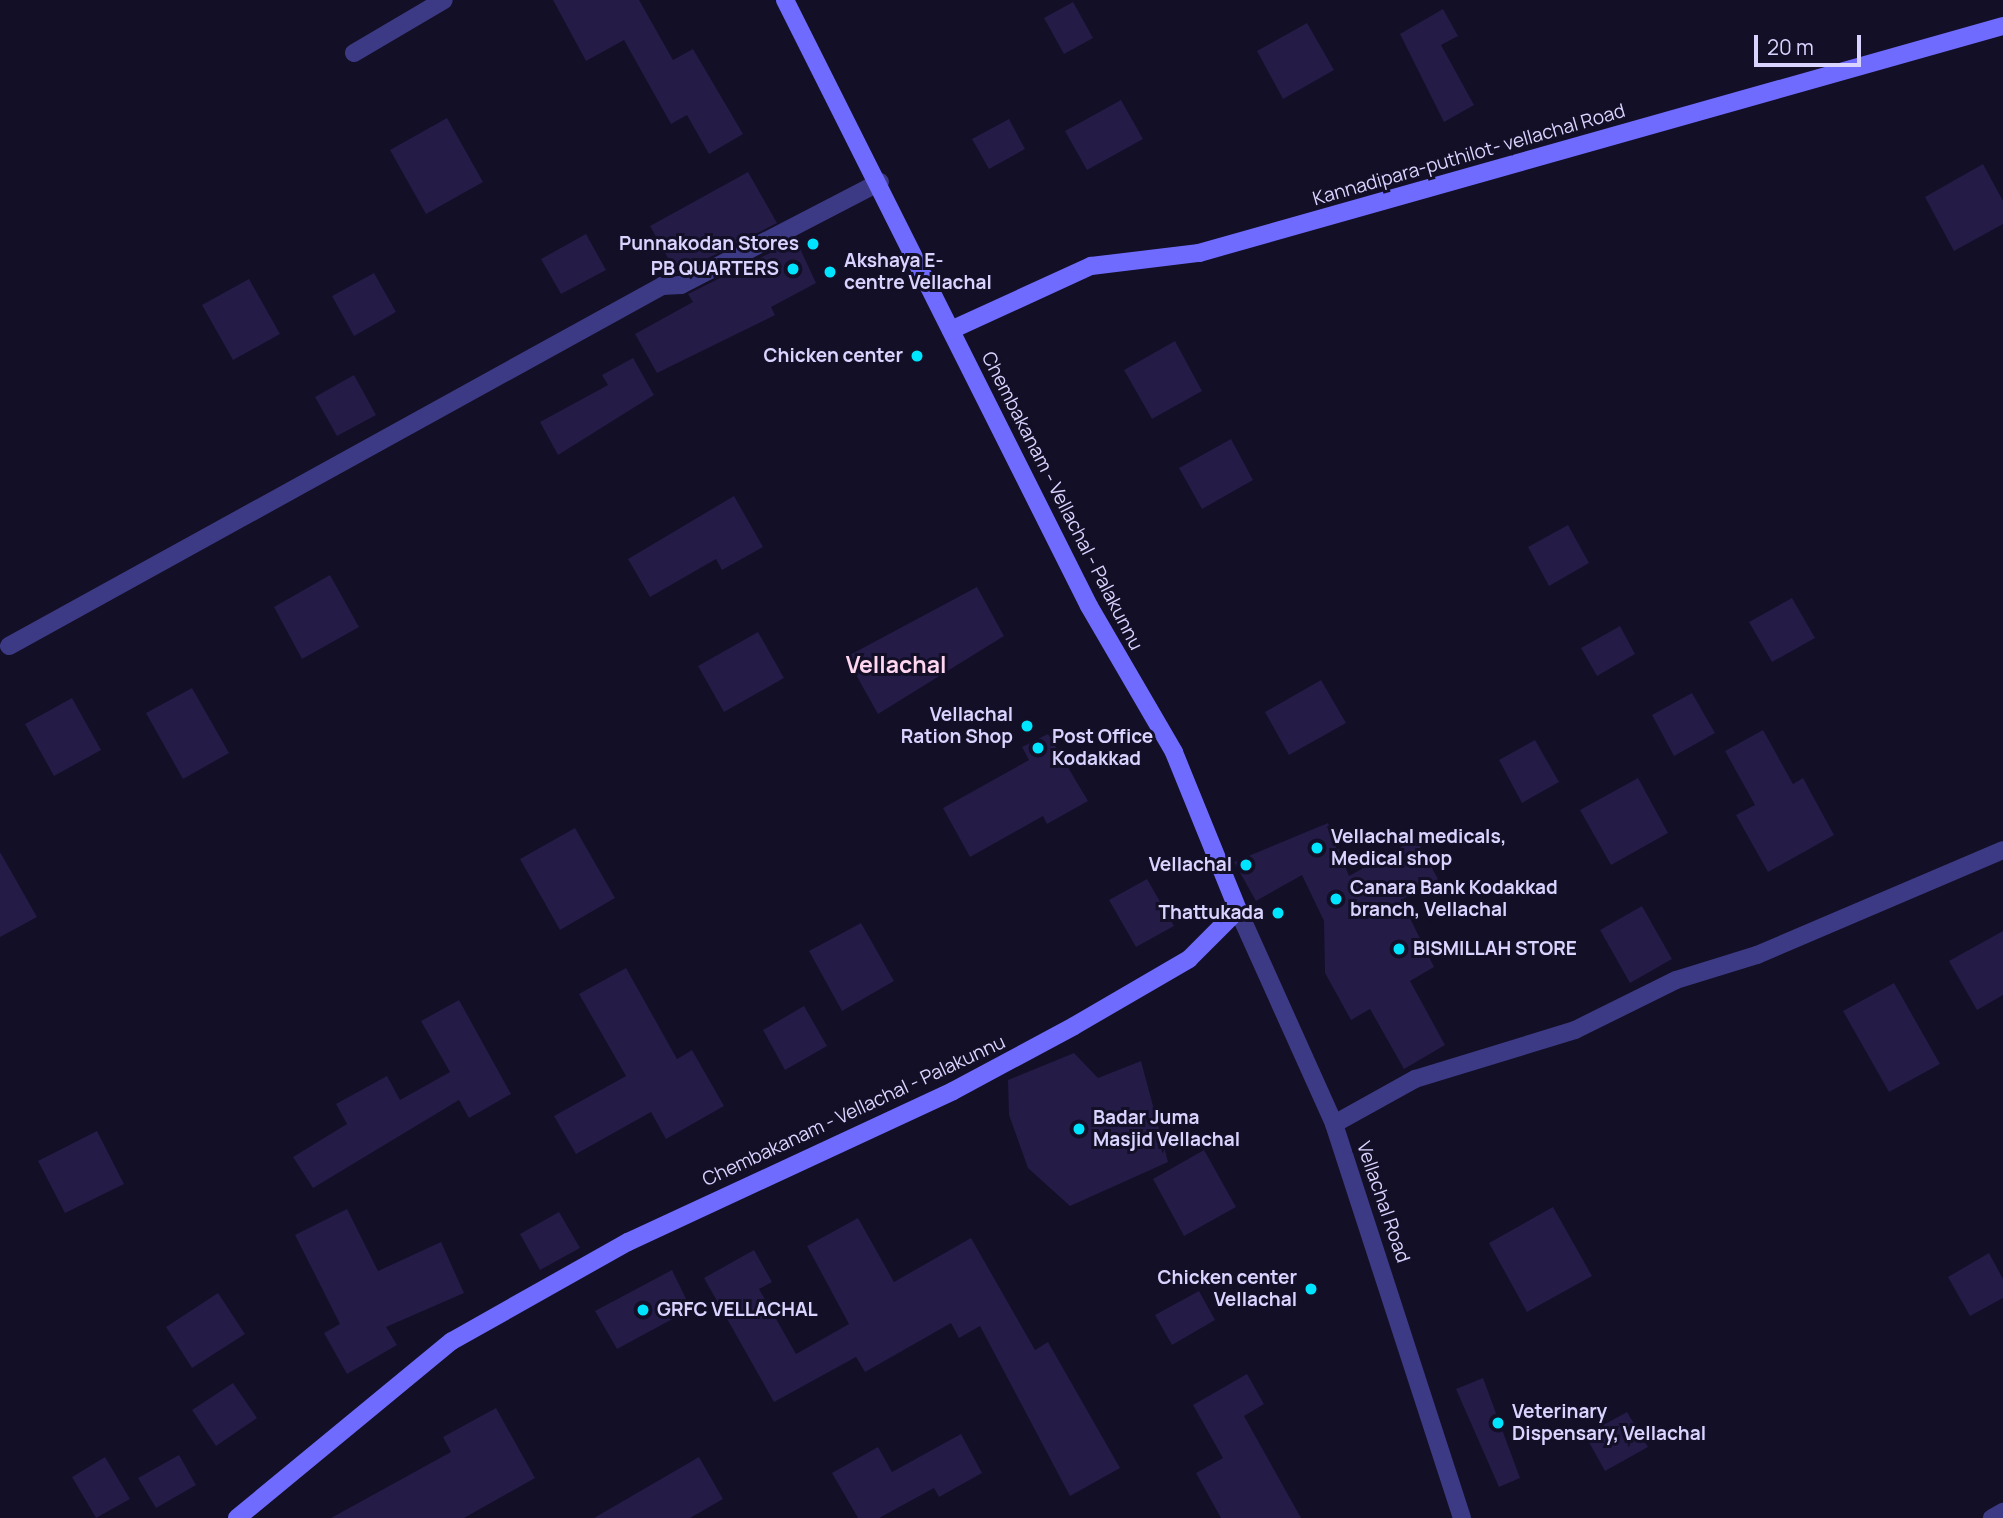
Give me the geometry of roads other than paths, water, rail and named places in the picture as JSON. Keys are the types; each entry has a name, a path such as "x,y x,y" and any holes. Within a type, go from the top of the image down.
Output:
{"main road":[{"name":"Chembakanam - Vellachal - Palakunnu","path":"237,1518 452,1341 628,1242 953,1091 1074,1026 1189,959 1238,910 1174,752 1089,606 880,182 785,0"},
{"name":"Kannadipara-puthilot- vellachal Road","path":"951,330 1091,266 1199,253 2003,26"}],"street":[{"path":"354,53 444,0"},
{"path":"9,646 662,286 681,285 880,182"},
{"path":"1334,1124 1415,1079 1575,1030 1676,980 1757,955 2003,850"},
{"name":"Vellachal Road","path":"1238,910 1334,1124 1462,1518"},
{"path":"1992,1518 2003,1512"}],"place":[{"name":"Punnakodan Stores","path":"813,244"},
{"name":"PB QUARTERS","path":"793,269"},
{"name":"Akshaya E- centre Vellachal","path":"830,272"},
{"name":"Chicken center","path":"917,356"},
{"name":"Vellachal Ration Shop","path":"1027,726"},
{"name":"Post Office Kodakkad","path":"1038,748"},
{"name":"Vellachal medicals, Medical shop","path":"1317,848"},
{"name":"Vellachal","path":"1246,865"},
{"name":"Canara Bank Kodakkad branch, Vellachal","path":"1336,899"},
{"name":"Thattukada","path":"1278,913"},
{"name":"BISMILLAH STORE","path":"1399,949"},
{"name":"Badar Juma Masjid Vellachal","path":"1079,1129"},
{"name":"Chicken center Vellachal","path":"1311,1289"},
{"name":"GRFC VELLACHAL","path":"643,1310"},
{"name":"Veterinary Dispensary, Vellachal","path":"1498,1423"}],"district":[{"name":"Vellachal","path":"896,664"}]}
